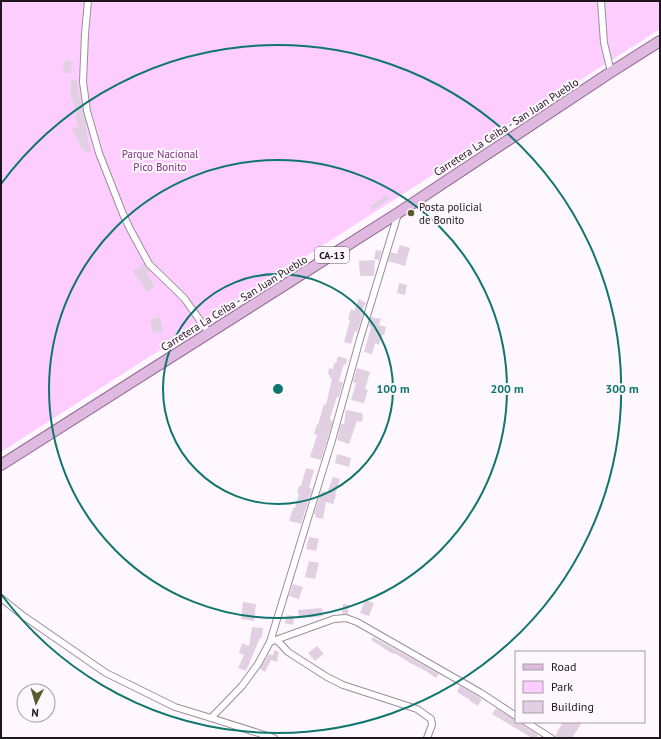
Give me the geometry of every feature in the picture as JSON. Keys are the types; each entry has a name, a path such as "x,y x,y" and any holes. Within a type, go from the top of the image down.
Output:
{"main road":[{"name":"Carretera La Ceiba - San Juan Pueblo","path":"1,465 398,213 660,41"}],"street":[{"path":"88,1 83,82 87,111 100,153 123,214 149,264 184,298 209,333"},
{"path":"601,1 604,43 611,72"},
{"path":"211,718 242,686 258,664 270,642 332,440 360,339 398,213"},
{"path":"1,598 22,615 106,673 175,707 274,738"},
{"path":"270,642 334,619 346,618 357,622 378,634 515,715"},
{"path":"277,640 288,652 327,677 343,685 417,708 431,719 432,726 428,738"},
{"path":"528,723 551,738"}],"green space":[{"name":"Parque Nacional Pico Bonito","path":"1,1 660,1 660,29 1,452"}],"building":[{"path":"65,60 73,61 70,74 62,72"},
{"path":"71,80 77,80 86,123 86,133 91,152 85,153 84,147 80,148 77,136 75,137 72,128 78,126 74,104 70,95"},
{"path":"386,195 389,199 373,210 370,206"},
{"path":"400,245 410,248 405,266 388,261 391,252 397,254"},
{"path":"376,250 382,251 379,260 374,259"},
{"path":"375,260 374,276 360,276 359,261"},
{"path":"144,264 150,271 147,273 155,286 147,292 133,271"},
{"path":"399,283 407,285 405,295 397,293"},
{"path":"359,299 366,303 361,313 363,313 357,332 355,331 351,344 344,342 350,320 348,319 351,309 354,311"},
{"path":"160,317 163,332 153,333 150,319"},
{"path":"371,317 381,319 379,325 386,327 379,345 375,343 372,354 364,352 371,327 369,326"},
{"path":"338,356 347,359 346,365 344,364 342,370 339,382 343,382 339,397 337,397 330,418 330,420 333,421 321,460 310,457 317,435 314,434 324,404 326,405 332,379 328,374 329,368 333,369 334,363 336,363"},
{"path":"357,368 370,372 365,389 368,390 364,403 351,400 356,383 353,382"},
{"path":"346,410 362,413 363,415 362,422 357,421 349,444 337,440 341,424 344,424"},
{"path":"337,454 351,458 349,467 335,463"},
{"path":"306,468 314,470 309,488 312,489 301,524 289,521 293,508 295,508 299,493 297,493 299,486 301,486"},
{"path":"333,477 340,479 333,504 326,502 323,519 315,517 316,514 314,514 321,492 323,491 327,493"},
{"path":"309,537 319,539 316,551 306,549"},
{"path":"309,561 319,563 315,579 305,577"},
{"path":"293,584 303,587 299,599 289,596"},
{"path":"365,600 374,603 369,616 360,613"},
{"path":"243,602 256,604 254,621 241,619"},
{"path":"343,604 349,605 348,614 342,614"},
{"path":"322,608 323,616 299,618 298,610"},
{"path":"287,615 294,616 293,625 285,623"},
{"path":"252,627 263,628 262,638 260,638 246,671 238,668 244,655 239,653 242,643 249,646"},
{"path":"373,637 439,674 436,678 394,653 393,654 371,640"},
{"path":"317,646 324,654 315,661 308,653"},
{"path":"274,650 279,652 277,662 271,660 265,672 260,669 269,654 273,655"},
{"path":"460,686 482,699 478,706 457,692"},
{"path":"496,708 515,719 515,723 522,723 538,735 536,738 532,738 492,714"},
{"path":"562,723 581,724 572,738 555,738"}],"place":[{"name":"Posta policial de Bonito","path":"411,213"}]}
